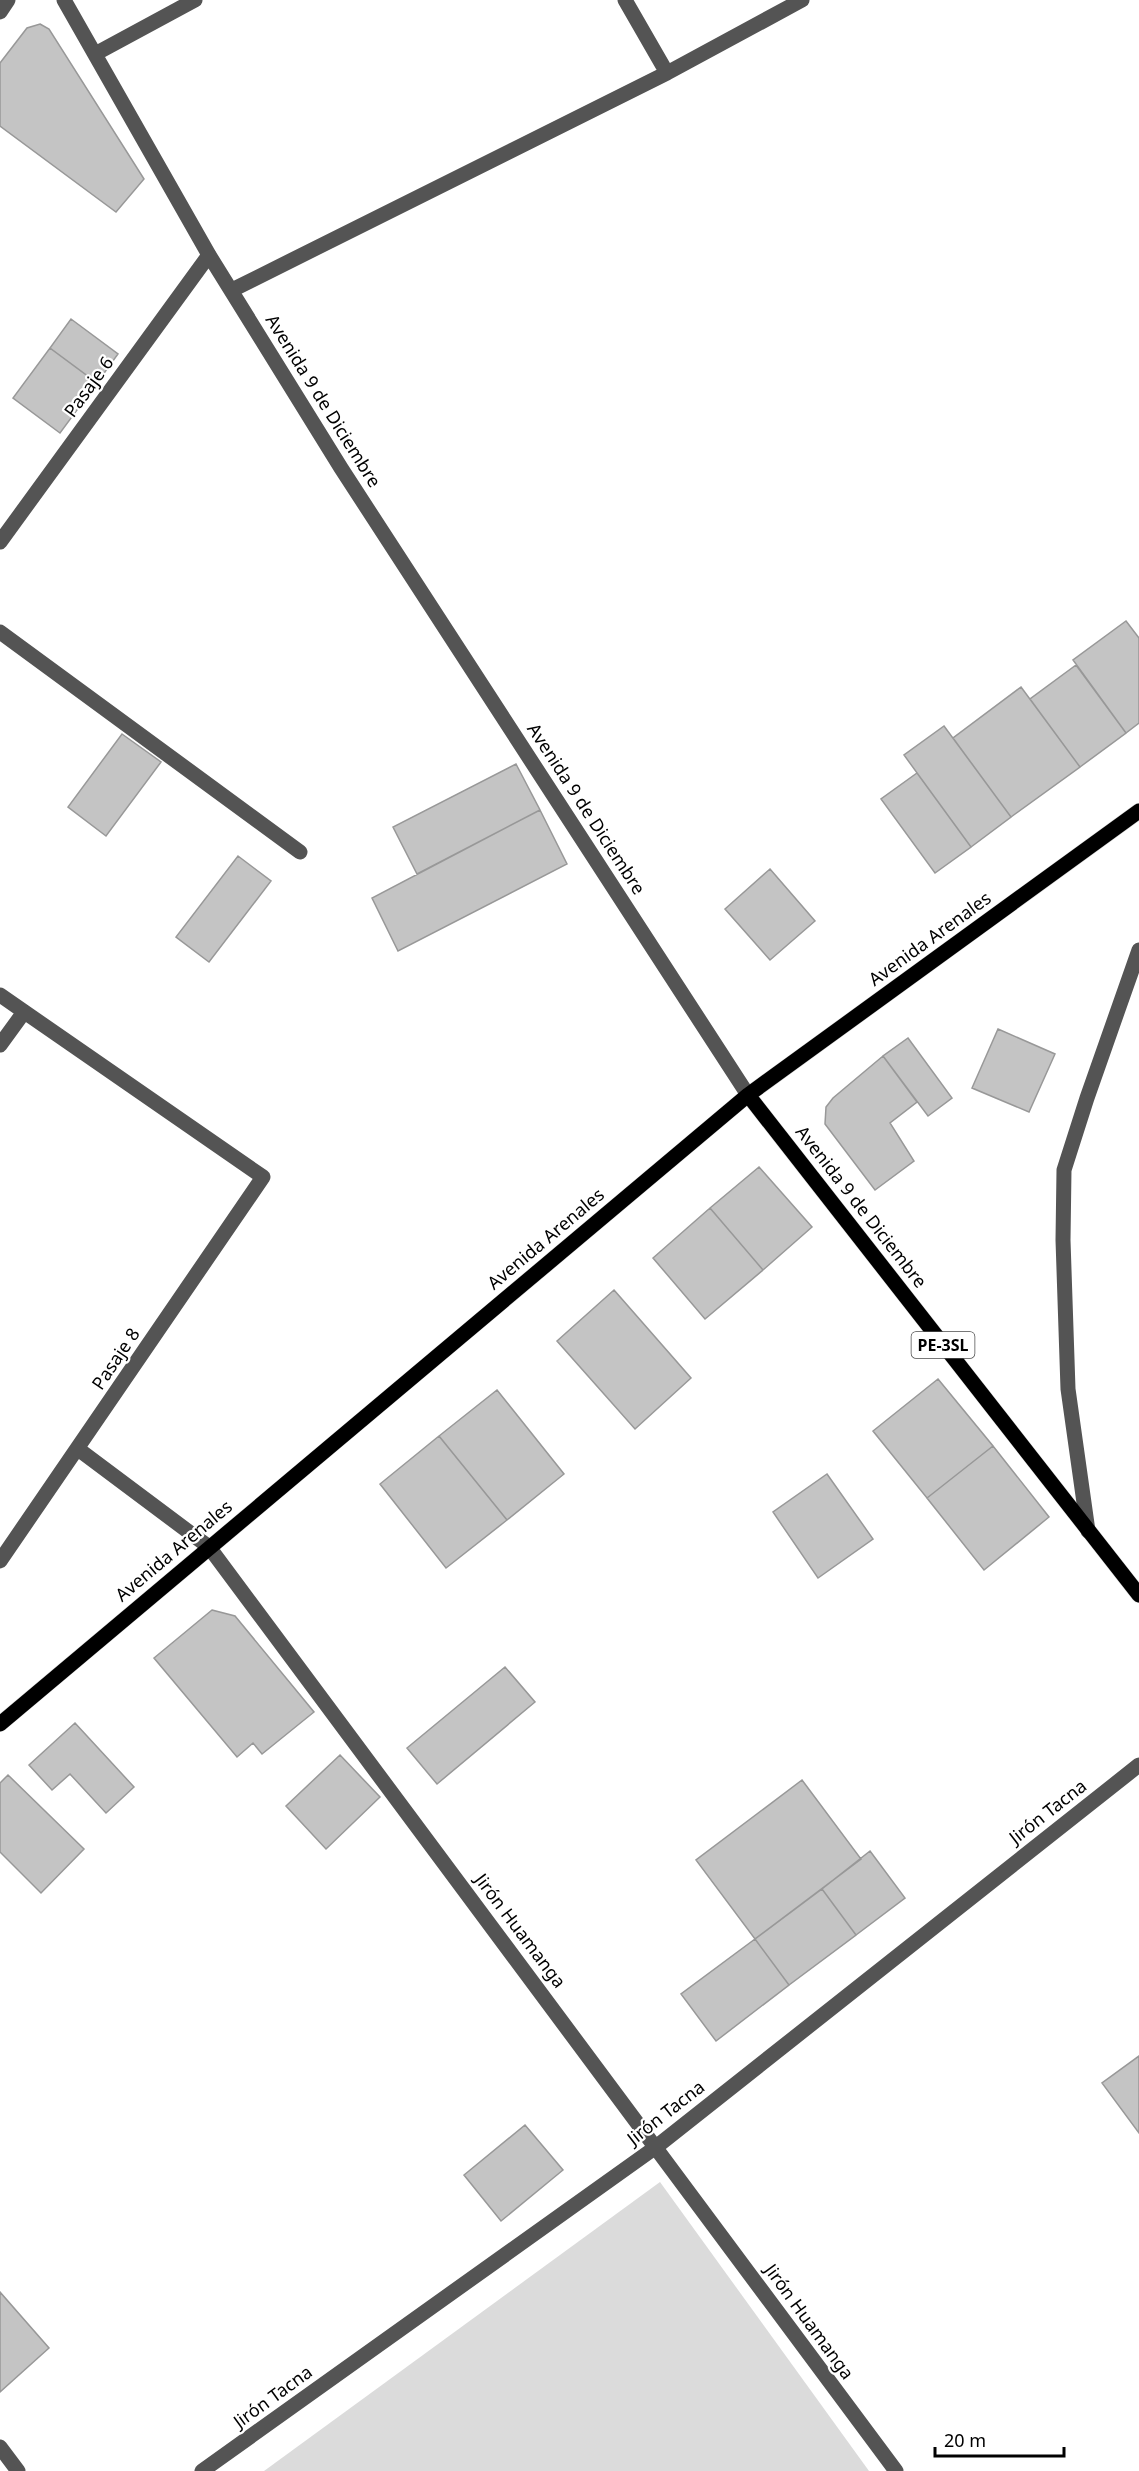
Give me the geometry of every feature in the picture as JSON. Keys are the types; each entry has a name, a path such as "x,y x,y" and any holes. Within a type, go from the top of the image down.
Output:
{"main road":[{"name":"Avenida Arenales","path":"0,1724 748,1095 1139,810"},
{"name":"Avenida 9 de Diciembre","path":"748,1095 1139,1595"}],"street":[{"path":"0,12 8,0"},
{"name":"Avenida 9 de Diciembre","path":"64,0 209,255 341,468 748,1095"},
{"path":"95,54 195,0"},
{"path":"625,0 667,73"},
{"path":"232,290 667,73 802,0"},
{"name":"Pasaje 6","path":"0,542 209,255"},
{"path":"0,632 300,852"},
{"path":"1088,1532 1068,1389 1063,1240 1064,1170 1139,950"},
{"path":"0,995 24,1012 0,1045"},
{"name":"Pasaje 8","path":"0,1561 263,1177 24,1012"},
{"name":"Jirón Huamanga","path":"78,1449 209,1547 896,2471"},
{"name":"Jirón Tacna","path":"202,2471 656,2146 1139,1765"},
{"path":"0,2447 18,2471"}],"shaded area":[{"path":"660,2182 869,2471 264,2471"}],"building":[{"path":"40,24 49,29 144,179 116,212 0,126 0,63 27,28"},
{"path":"71,319 118,354 97,383 50,348"},
{"path":"50,348 97,383 60,433 13,398"},
{"path":"1126,621 1139,638 1139,723 1126,733 1073,660"},
{"path":"1076,665 1126,733 1080,767 1030,699"},
{"path":"1021,687 1080,767 1011,817 953,738"},
{"path":"944,726 1011,817 971,847 904,755"},
{"path":"122,734 161,762 106,836 68,807"},
{"path":"516,764 540,810 417,874 393,827"},
{"path":"917,773 971,847 935,873 881,799"},
{"path":"540,810 567,864 398,951 372,898"},
{"path":"238,856 271,881 209,962 176,937"},
{"path":"770,869 815,921 770,960 725,909"},
{"path":"998,1029 1055,1054 1029,1112 972,1088"},
{"path":"908,1038 952,1098 928,1116 883,1056"},
{"path":"883,1056 917,1102 890,1123 914,1161 875,1190 825,1124 826,1107 833,1098"},
{"path":"759,1167 812,1227 763,1270 710,1208"},
{"path":"710,1208 763,1270 705,1319 653,1258"},
{"path":"614,1290 691,1378 635,1429 557,1341"},
{"path":"938,1379 993,1446 927,1498 873,1431"},
{"path":"497,1390 564,1474 507,1520 439,1436"},
{"path":"439,1436 507,1520 446,1568 380,1484"},
{"path":"993,1446 1049,1517 984,1570 927,1498"},
{"path":"827,1474 873,1539 818,1578 773,1512"},
{"path":"212,1610 235,1616 314,1712 262,1754 253,1743 237,1757 154,1658"},
{"path":"505,1667 535,1702 437,1784 407,1748"},
{"path":"75,1723 134,1787 106,1813 70,1774 52,1790 29,1765"},
{"path":"340,1755 380,1797 326,1849 286,1806"},
{"path":"8,1775 84,1849 41,1893 0,1852 0,1783"},
{"path":"802,1780 861,1859 755,1939 696,1860"},
{"path":"870,1851 905,1898 856,1935 822,1889"},
{"path":"822,1889 856,1935 789,1985 755,1939"},
{"path":"755,1939 789,1985 716,2041 681,1994"},
{"path":"1139,2056 1139,2133 1102,2083"},
{"path":"525,2125 563,2170 501,2221 464,2175"},
{"path":"0,2292 49,2348 0,2392"}]}
